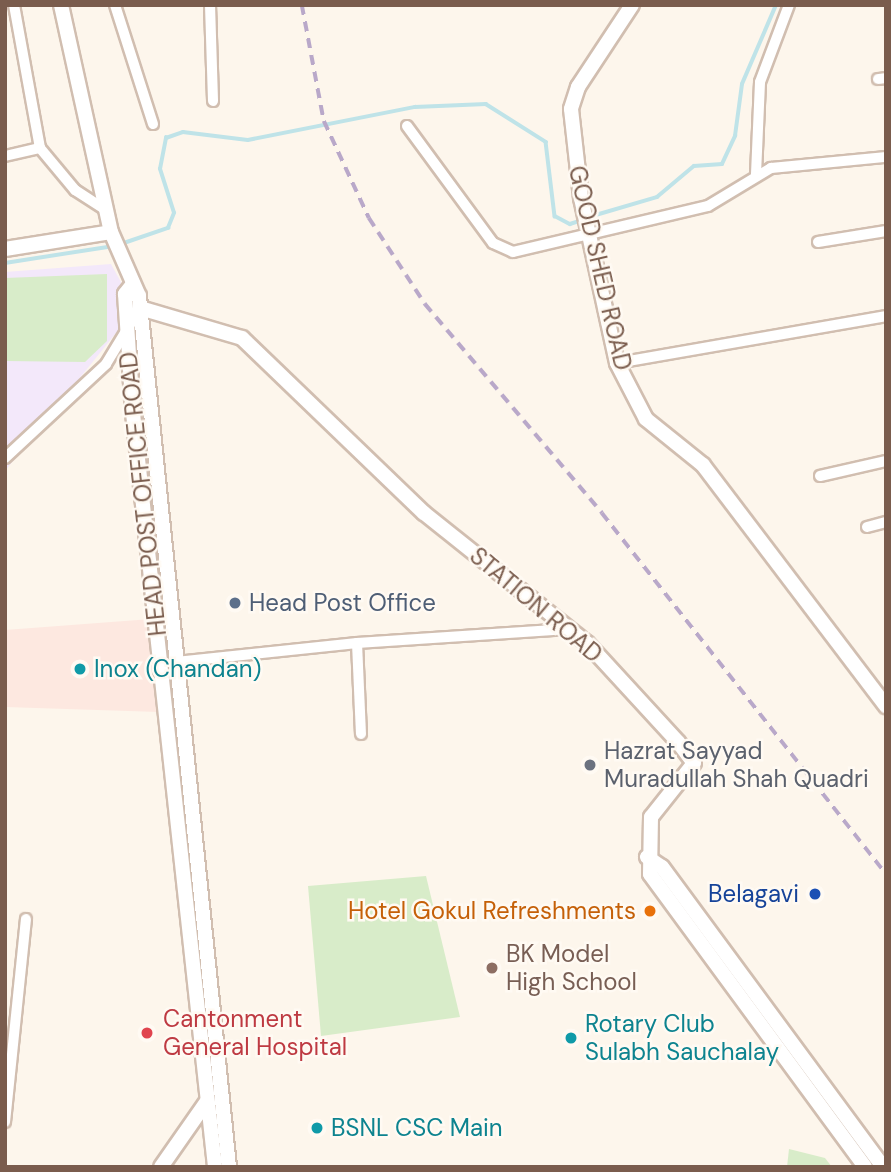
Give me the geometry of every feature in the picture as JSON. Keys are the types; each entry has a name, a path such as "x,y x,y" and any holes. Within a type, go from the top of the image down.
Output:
{"street":[{"path":"13,5 40,148 75,190 106,210"},
{"name":"HEAD POST OFFICE ROAD","path":"61,5 106,210 140,308 229,1167"},
{"path":"115,5 153,124"},
{"path":"209,5 213,101"},
{"name":"GOOD SHED ROAD","path":"632,5 578,87 571,110 586,223 617,363 646,419 703,465 886,706"},
{"path":"756,174 760,82 789,5"},
{"path":"407,126 503,251 586,223 708,206 756,174 886,157"},
{"path":"5,156 40,148"},
{"path":"818,242 886,232"},
{"path":"5,249 114,236"},
{"name":"HEAD POST OFFICE ROAD","path":"133,284 125,295 127,327 203,1074 215,1167"},
{"path":"5,458 106,364 140,308"},
{"name":"STATION ROAD","path":"140,308 242,338 424,513 569,629 694,763 651,817 647,857 650,874 865,1167"},
{"path":"617,363 886,316"},
{"path":"820,476 886,461"},
{"path":"867,527 886,522"},
{"path":"176,662 357,643 569,629"},
{"path":"357,643 361,734"},
{"path":"647,857 662,867 883,1167"},
{"path":"5,1122 26,919"},
{"path":"203,1074 220,1072"},
{"path":"161,1167 207,1101"}],"shaded area":[{"path":"111,264 121,282 120,328 5,471 5,272"},
{"name":"Inox (Chandan)","path":"151,619 159,712 5,707 5,630"}],"green space":[{"path":"107,274 107,341 85,362 5,361 5,278"},
{"path":"426,876 460,1017 321,1036 308,886"},
{"path":"789,1149 825,1158 832,1167 787,1167"}],"waterway":[{"path":"589,217 657,197 694,166 722,164 735,136 742,84 776,5"},
{"path":"121,244 168,228 174,213 160,169 166,138 183,132 248,140 415,107 486,104 546,142 555,216 570,224 582,220"},
{"path":"5,263 114,246"}],"railway":[{"path":"302,5 324,121 369,218 425,304 602,513 886,874"}],"place":[{"name":"Head Post Office","path":"235,603"},
{"name":"Inox (Chandan)","path":"80,669"},
{"name":"Hazrat Sayyad Muradullah Shah Quadri","path":"590,765"},
{"name":"Belagavi","path":"815,894"},
{"name":"Hotel Gokul Refreshments","path":"650,911"},
{"name":"BK Model High School","path":"492,968"},
{"name":"Cantonment General Hospital","path":"147,1033"},
{"name":"Rotary Club Sulabh Sauchalay","path":"571,1038"},
{"name":"BSNL CSC Main","path":"317,1128"}]}
